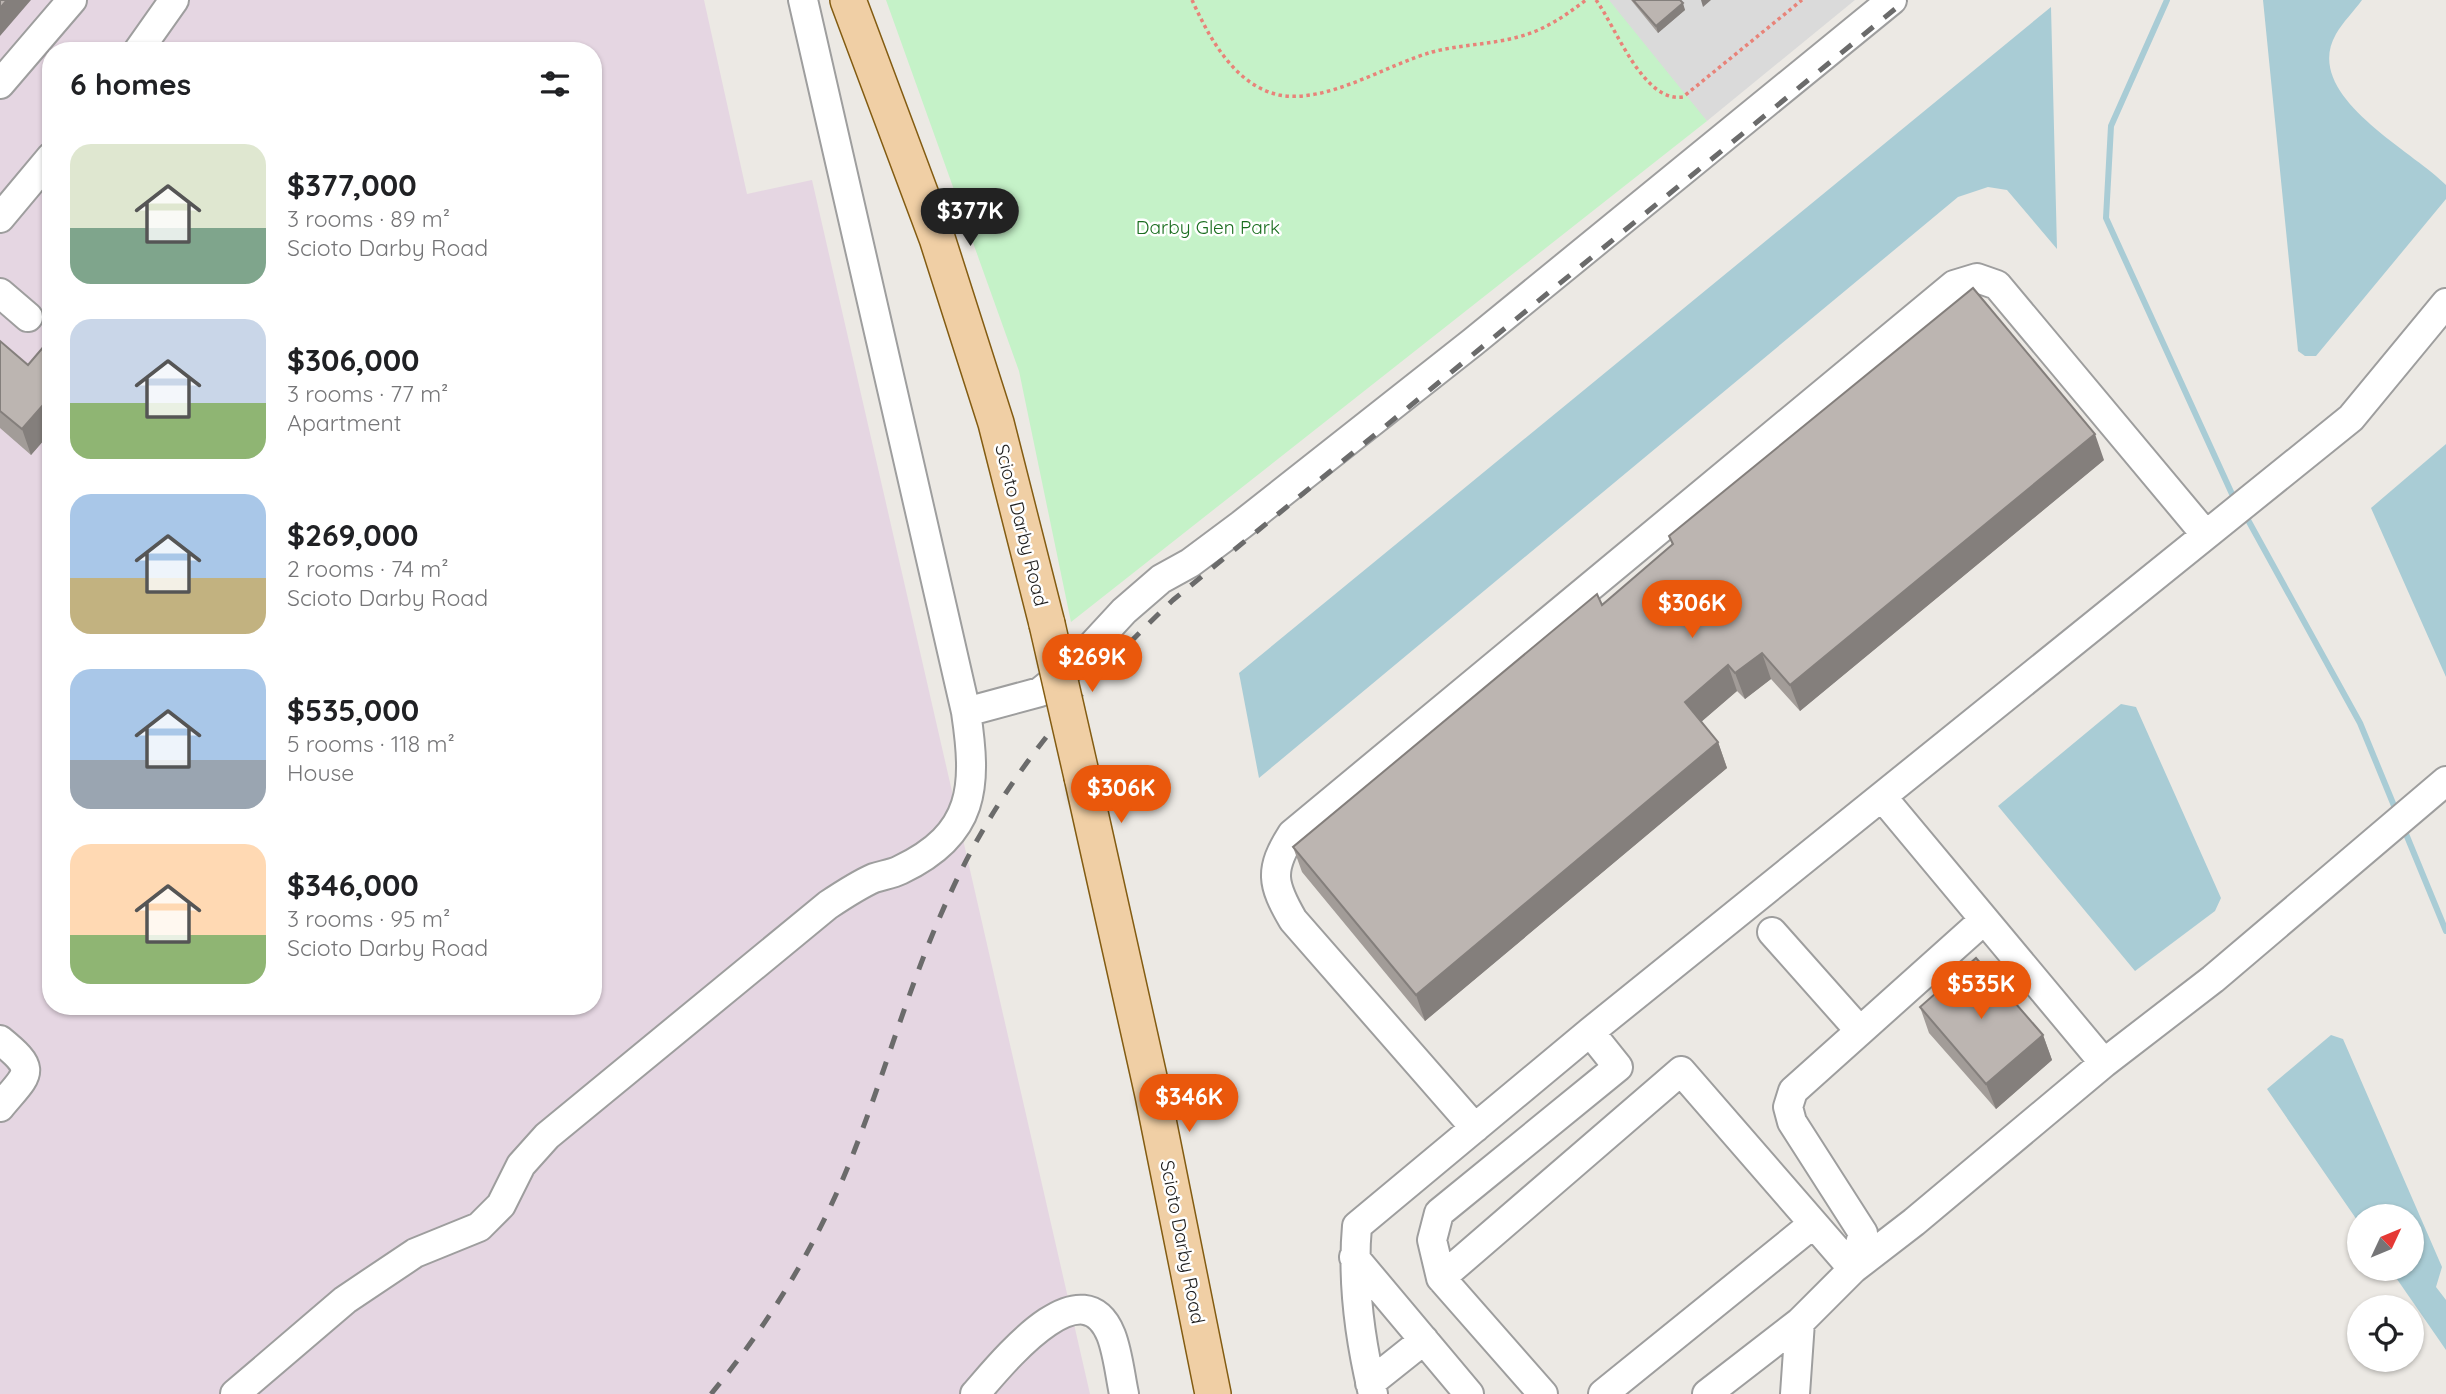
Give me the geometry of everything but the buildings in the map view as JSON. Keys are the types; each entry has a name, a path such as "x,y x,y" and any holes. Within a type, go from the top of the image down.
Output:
{"main road":[{"name":"Scioto Darby Road","path":"848,0 937,238 996,422 1047,624 1153,1095 1213,1394"}],"street":[{"path":"0,84 72,0"},
{"path":"144,42 174,0"},
{"path":"235,1394 345,1300 415,1253 479,1227 501,1205 520,1166 547,1136 828,905 862,884 914,863 947,837 961,818 972,785 973,765 966,712 803,0"},
{"path":"966,712 1041,692 1075,664 1124,611 1161,579 1190,564 1473,342 1892,0"},
{"path":"0,218 42,168"},
{"path":"1475,1128 1293,920 1278,894 1275,860 1292,834 1954,285 1977,278 1997,285 2206,535"},
{"path":"0,293 28,317"},
{"path":"1371,1388 1354,1257 1357,1226 1590,1032 2351,418 2446,303"},
{"path":"1707,1394 1800,1322 1853,1269 1914,1223 2104,1063 2213,979 2446,781"},
{"path":"1883,798 2104,1063"},
{"path":"1853,1269 1863,1233 1792,1122 1788,1107 1793,1091 1984,920"},
{"path":"1772,932 1860,1031"},
{"path":"1543,1394 1441,1278 1432,1241 1439,1213 1618,1067 1590,1032"},
{"path":"0,1040 23,1058 27,1067 24,1078 0,1107"},
{"path":"1441,1278 1681,1071 1853,1269"},
{"path":"1603,1394 1813,1224"},
{"path":"1354,1257 1469,1394"},
{"path":"975,1394 1040,1328 1068,1311 1081,1309 1100,1318 1110,1334 1124,1394"},
{"path":"1795,1394 1800,1322"},
{"path":"1371,1388 1424,1340"}],"path":[{"path":"1192,0 1215,46 1231,64 1264,89 1293,96 1337,88 1433,52 1527,34 1553,23 1586,0"},
{"path":"1596,0 1641,74 1657,91 1678,98 1683,97 1802,0"}],"shaded area":[{"path":"0,0 704,0 747,194 812,180 1090,1394 0,1394"},
{"path":"1605,0 1855,0 1707,121 1683,97"}],"green space":[{"name":"Darby Glen Park","path":"886,0 1609,0 1707,121 1071,622 1019,371"}],"water":[{"path":"2263,0 2362,0 2336,34 2329,57 2333,78 2346,99 2364,119 2446,185 2446,199 2316,356 2305,356 2298,351"},
{"path":"2051,7 2057,249 2007,190 1988,187 1958,197 1259,778 1239,673"},
{"path":"2446,444 2446,677 2371,508"},
{"path":"2121,704 2136,707 2221,898 2215,911 2135,971 1998,806"},
{"path":"2331,1035 2343,1039 2415,1204 2347,1206 2267,1089"},
{"path":"2424,1226 2442,1267 2436,1287 2446,1300 2446,1350 2424,1318 2424,1295 2408,1295 2398,1281 2424,1281"}],"waterway":[{"path":"2167,0 2111,126 2106,218 2232,494"},
{"path":"2248,520 2360,723 2397,813"},
{"path":"2406,834 2446,931"}],"railway":[{"path":"711,1394 774,1308 827,1215 867,1117 924,955 972,850 1020,772 1077,700 1173,600 1906,0"}]}
